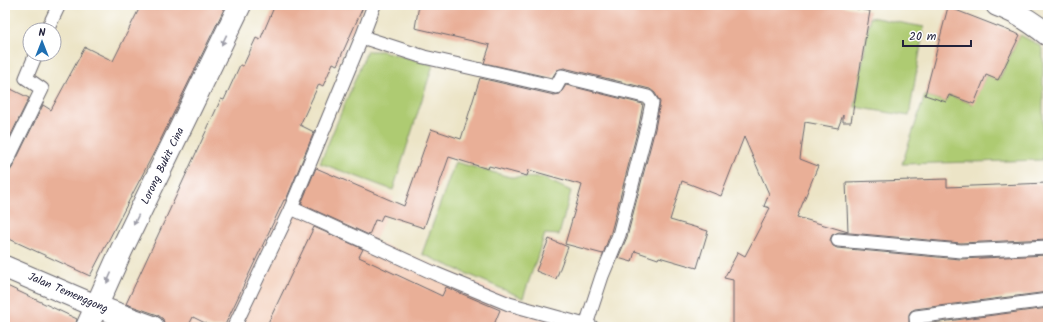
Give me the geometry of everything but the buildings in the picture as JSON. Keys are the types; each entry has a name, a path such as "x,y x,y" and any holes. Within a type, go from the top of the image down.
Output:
{"street":[{"name":"Lorong Bukit Cina","path":"87,327 121,251 240,5"},
{"path":"997,5 1036,25 1048,35"},
{"name":"Jalan Temenggong","path":"5,267 96,306 153,327"}],"lane":[{"path":"52,22 59,5"},
{"path":"234,327 291,208 374,5"},
{"path":"291,208 436,274 502,301 585,326 618,235 652,103 648,98 562,76 556,87 424,57 362,37"},
{"path":"5,165 42,89 26,78 33,62"},
{"path":"838,240 961,251 1048,247"},
{"path":"917,327 916,317 1048,300"}],"shaded area":[{"path":"302,162 315,164 394,197 375,241 502,293 575,318 614,327 224,327"},
{"path":"193,317 213,327 188,327"}],"green space":[{"path":"870,17 924,27 909,116 855,107"},
{"path":"1020,35 1041,46 1043,53 1043,160 902,164 925,95 946,102 949,95 973,104 986,75 999,80"},
{"path":"367,51 382,51 433,65 393,190 320,163"},
{"path":"455,162 510,177 543,178 571,191 559,235 545,234 523,298 422,254"}]}
